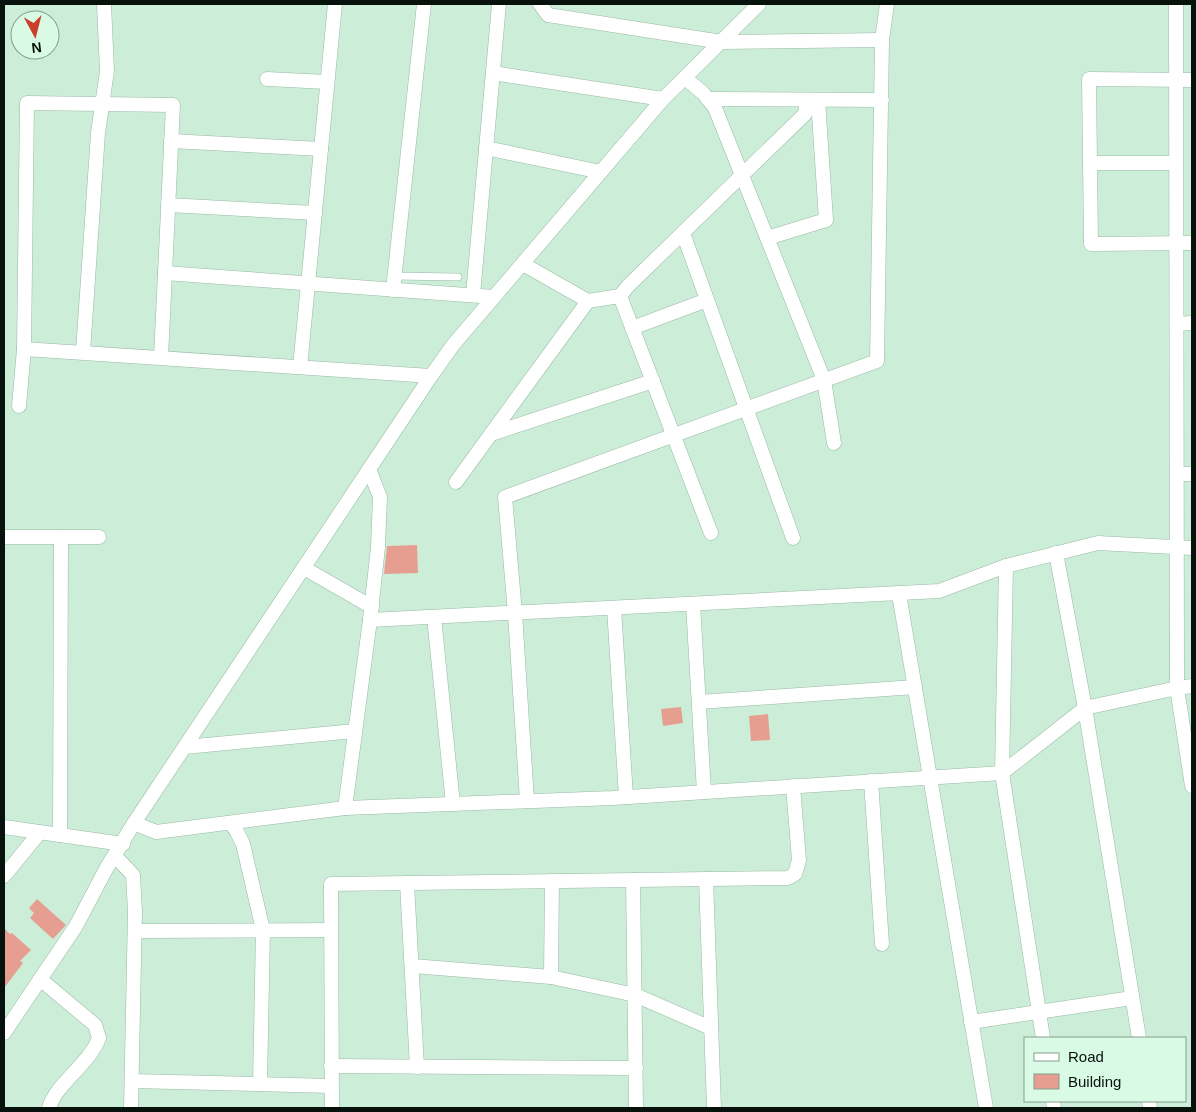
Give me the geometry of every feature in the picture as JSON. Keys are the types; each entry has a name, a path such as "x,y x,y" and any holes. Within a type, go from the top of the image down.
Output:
{"street":[{"path":"83,352 98,133 107,71 104,4"},
{"path":"300,367 335,4"},
{"path":"394,283 424,4"},
{"path":"474,295 499,4"},
{"path":"540,4 548,15 722,42 882,40"},
{"path":"4,1033 76,926 106,869 134,824 453,345 663,99 759,4"},
{"path":"527,801 515,613 504,497 877,361 882,40 887,4"},
{"path":"1176,4 1177,688 1190,755 1192,786"},
{"path":"493,73 663,99"},
{"path":"267,78 327,82"},
{"path":"685,78 715,108 824,380 834,443"},
{"path":"1192,80 1089,79 1091,244 1192,243"},
{"path":"708,99 882,100"},
{"path":"522,264 588,301 620,296 805,114 812,100"},
{"path":"768,238 826,220 812,100"},
{"path":"19,406 24,349 27,103 173,105 161,357"},
{"path":"171,141 321,149"},
{"path":"486,148 601,172"},
{"path":"1090,163 1176,163"},
{"path":"168,205 315,212"},
{"path":"683,233 793,538"},
{"path":"165,273 308,284 394,283 494,297"},
{"path":"620,296 711,533"},
{"path":"632,328 707,300"},
{"path":"456,482 588,301"},
{"path":"1177,324 1192,323"},
{"path":"24,349 431,376"},
{"path":"491,434 653,381"},
{"path":"345,808 378,548 380,497 369,469"},
{"path":"1178,474 1192,474"},
{"path":"4,537 99,537"},
{"path":"60,835 61,537"},
{"path":"304,568 371,614 434,617 939,592 1006,566 1098,543 1192,548"},
{"path":"1056,553 1085,708 1139,1037"},
{"path":"1006,566 1002,773 1043,1037"},
{"path":"899,594 986,1108"},
{"path":"693,604 704,792"},
{"path":"614,608 626,797"},
{"path":"434,617 453,804"},
{"path":"134,824 156,832 345,808 626,797 1002,773 1085,708 1192,686"},
{"path":"699,702 914,687"},
{"path":"185,747 355,731"},
{"path":"871,781 882,944"},
{"path":"332,1108 331,884 788,878 795,874 799,860 793,786"},
{"path":"230,823 243,844 263,930 260,1084"},
{"path":"4,827 123,844"},
{"path":"4,876 40,832"},
{"path":"115,856 133,875 135,931 131,1108"},
{"path":"706,879 714,1108"},
{"path":"633,880 636,1108"},
{"path":"551,977 552,881"},
{"path":"407,883 417,1067"},
{"path":"135,931 331,930"},
{"path":"412,966 551,977 635,996 710,1028"},
{"path":"40,979 95,1025 99,1038 90,1054 59,1090 49,1108"},
{"path":"971,1022 1132,998"},
{"path":"332,1066 636,1068"},
{"path":"132,1080 332,1086"}],"lane":[{"path":"394,283 458,277"}],"building":[{"path":"417,545 418,573 384,574 387,546"},
{"path":"681,707 683,723 663,726 661,709"},
{"path":"768,714 770,740 751,741 749,716"},
{"path":"37,899 66,925 53,939 30,918 34,913 29,908"},
{"path":"4,928 31,950 20,961 23,963 4,988"}]}
